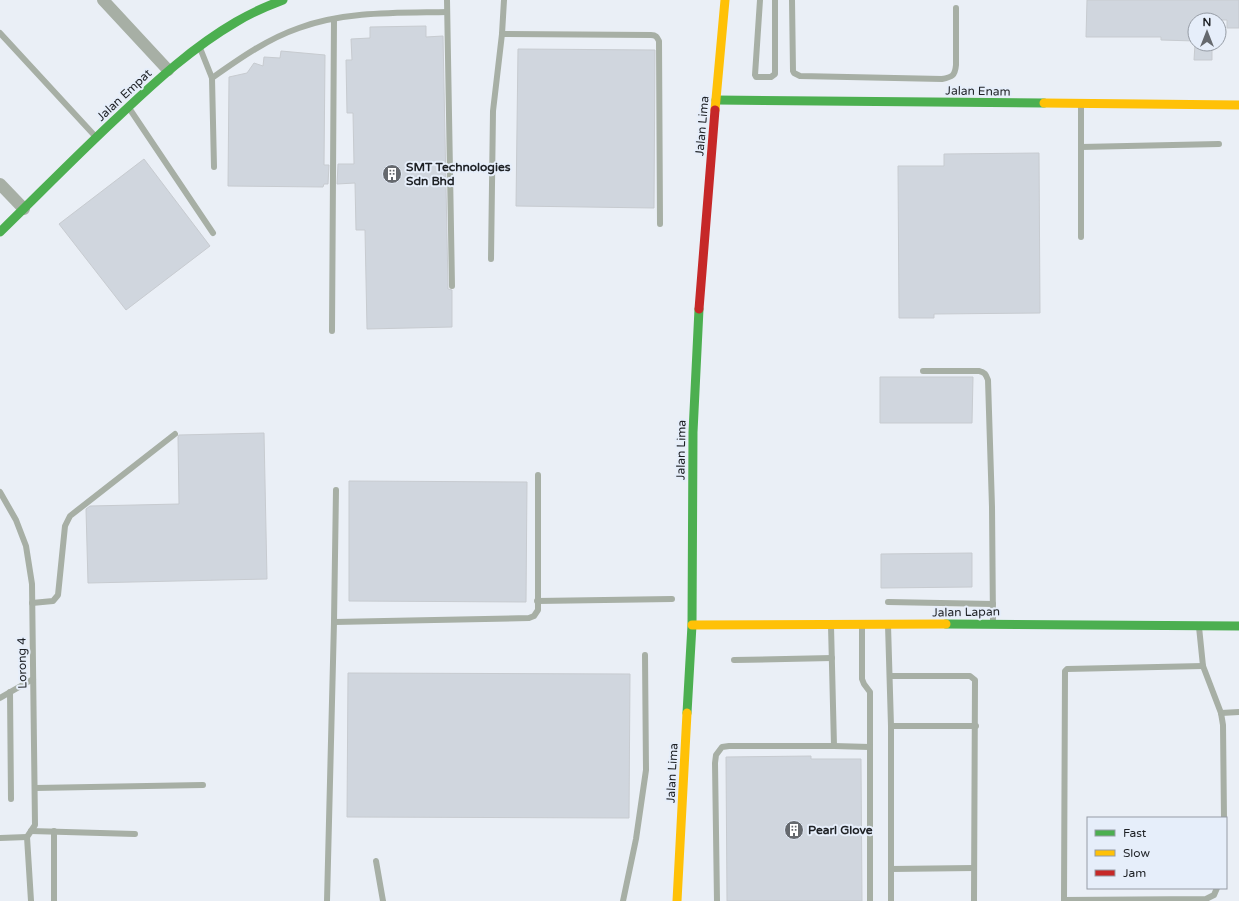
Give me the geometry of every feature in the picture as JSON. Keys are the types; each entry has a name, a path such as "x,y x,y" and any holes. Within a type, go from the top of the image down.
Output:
{"street":[{"path":"103,0 168,70"},
{"name":"Jalan Empat","path":"0,232 96,137 168,70 199,46 236,22 283,0"},
{"name":"Jalan Lima","path":"677,901 692,625 693,432 699,301 725,0"},
{"name":"Jalan Enam","path":"716,100 1239,105"},
{"path":"0,184 24,209"},
{"name":"Jalan Lapan","path":"692,625 993,624 1239,626"}],"lane":[{"path":"447,0 452,286"},
{"path":"491,259 493,111 502,34 504,0"},
{"path":"760,0 756,76 771,78 775,74 775,0"},
{"path":"792,0 793,71 800,76 942,79 952,76 956,72 956,8"},
{"path":"212,78 257,47 298,28 334,19 376,13 447,12"},
{"path":"332,331 334,19"},
{"path":"0,33 96,137"},
{"path":"502,34 655,35 659,41 660,224"},
{"path":"199,46 212,78 214,166"},
{"path":"1081,104 1081,237"},
{"path":"128,107 213,233"},
{"path":"1081,147 1219,144"},
{"path":"923,371 983,371 988,380 992,507 993,624"},
{"path":"32,603 53,601 58,595 65,526 70,516 175,434"},
{"path":"334,622 529,618 534,616 538,610 538,474"},
{"path":"327,901 336,490"},
{"name":"Lorong 4","path":"0,492 16,520 26,546 32,584 35,825 27,837"},
{"path":"537,601 672,599"},
{"path":"888,602 993,604"},
{"path":"831,625 834,746"},
{"path":"862,625 862,679 870,692 870,901"},
{"path":"888,625 891,726 891,901"},
{"path":"1198,626 1203,666 1221,713 1223,725 1224,817"},
{"path":"623,901 636,838 646,770 645,655"},
{"path":"734,660 832,658"},
{"path":"1203,666 1067,669 1065,671 1064,900 1206,899 1214,895 1217,889"},
{"path":"890,676 970,676 974,678 976,683 974,901"},
{"path":"0,698 33,679"},
{"path":"10,692 11,799"},
{"path":"1221,713 1239,712"},
{"path":"891,726 976,726"},
{"path":"718,901 715,763 716,755 720,749 729,746 870,747"},
{"path":"35,788 203,785"},
{"path":"31,831 135,834"},
{"path":"54,831 54,901"},
{"path":"0,838 27,837 31,901"},
{"path":"376,861 383,901"},
{"path":"891,869 974,868"}],"building":[{"path":"1087,0 1239,0 1239,28 1227,28 1227,12 1187,12 1187,41 1161,40 1161,37 1086,37"},
{"name":"SMT Technologies Sdn Bhd","path":"426,26 426,37 443,36 448,289 452,290 452,327 367,329 365,230 356,230 355,183 337,184 338,164 354,164 353,113 347,113 346,60 352,60 351,39 370,38 370,27"},
{"path":"518,49 655,50 654,208 516,206"},
{"path":"281,51 325,55 324,165 329,165 328,184 324,184 323,187 228,186 229,77 247,73 254,63 263,66 264,57 280,58"},
{"path":"1194,52 1212,52 1212,60 1194,60"},
{"path":"1039,153 1040,313 934,314 934,318 899,318 898,166 944,166 944,154"},
{"path":"144,159 210,246 126,310 59,224"},
{"path":"880,377 973,377 972,423 880,423"},
{"path":"264,433 267,579 88,583 86,509 90,506 179,504 179,435"},
{"path":"349,481 527,482 526,602 349,601"},
{"path":"972,553 972,587 881,588 881,554"},
{"path":"348,673 630,674 629,818 347,817"},
{"name":"Pearl Glove","path":"811,756 811,759 861,759 862,901 727,901 726,757"}],"traffic: fast":[{"path":"0,232 105,129 175,65 205,42 236,22 283,0"},
{"path":"716,100 1044,103"},
{"path":"687,713 692,625 693,432 699,309"},
{"path":"946,624 1239,626"}],"traffic: slow":[{"path":"715,110 725,0"},
{"path":"1044,103 1239,105"},
{"path":"692,625 946,624"},
{"path":"677,901 687,713"}],"traffic: jam":[{"path":"699,309 715,110"}],"place":[{"name":"SMT Technologies Sdn Bhd","path":"392,174"},
{"name":"Pearl Glove","path":"794,830"}]}
